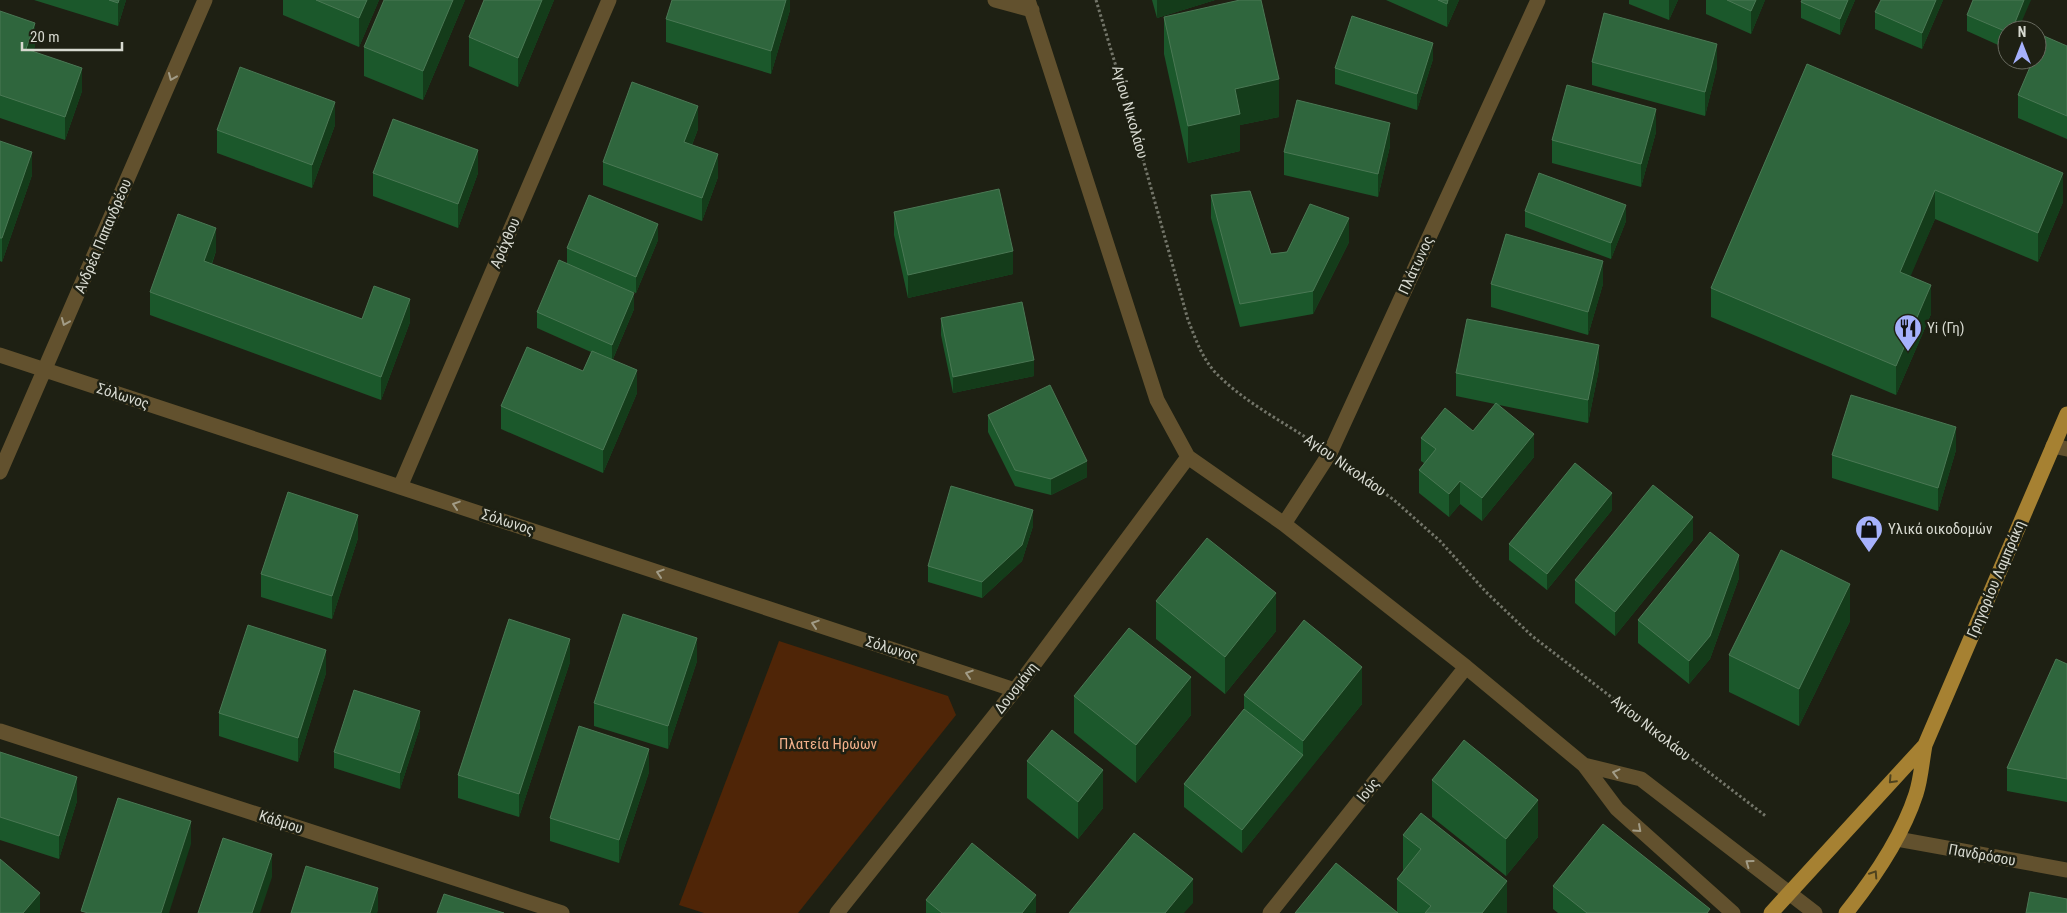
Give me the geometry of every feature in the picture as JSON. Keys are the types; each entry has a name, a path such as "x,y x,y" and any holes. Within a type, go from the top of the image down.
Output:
{"main road":[{"name":"Γρηγορίου Λαμπράκη","path":"1846,913 1861,894 1897,839 1917,793 1925,745 2060,448 2067,414"},
{"name":"Γρηγορίου Λαμπράκη","path":"1770,913 1925,745"}],"street":[{"name":"Ανδρέα Παπανδρέου","path":"0,472 205,0"},
{"name":"Αράχθου","path":"400,487 609,0"},
{"path":"995,0 1030,5 1157,400 1188,457 1284,524 1466,667 1584,765 1617,810 1733,913"},
{"name":"Πλάτωνος","path":"1284,524 1330,453 1538,0"},
{"name":"Σόλωνος","path":"0,355 1015,690"},
{"name":"Δουσμάνη","path":"837,913 1015,690 1188,457"},
{"name":"Ιούς","path":"1270,913 1466,667"},
{"name":"Κάδμου","path":"0,732 562,913"},
{"path":"1584,765 1642,779 1815,913"},
{"name":"Πανδρόσου","path":"1897,839 2067,870"}],"path":[{"name":"Αγίου Νικολάου","path":"1096,0 1128,104 1188,320 1197,345 1213,370 1234,389 1330,453 1394,500 1434,536 1480,586 1532,636 1767,817"}],"green space":[{"name":"Πλατεία Ηρώων","path":"779,641 948,696 956,715 798,913 704,913 679,905"}],"building":[{"path":"316,0 367,0 359,18"},
{"path":"384,0 453,0 423,71 364,47"},
{"path":"484,0 542,0 518,58 469,37"},
{"path":"672,0 786,0 771,51 666,19"},
{"path":"1240,0 1261,0 1279,79 1235,89 1240,114 1188,126 1164,17"},
{"path":"1438,0 1448,0 1447,4"},
{"path":"1727,0 1756,0 1751,11"},
{"path":"1802,0 1848,0 1840,19 1801,2"},
{"path":"1881,0 1936,0 1922,33 1875,12"},
{"path":"1973,0 2024,0 2016,20 1997,20 1997,28 1967,15"},
{"path":"0,11 35,23 26,49 82,68 65,117 0,95"},
{"path":"1604,13 1717,44 1705,92 1592,62"},
{"path":"1352,16 1433,43 1417,94 1335,68"},
{"path":"2047,37 2067,46 2067,116 2018,95 2029,70 2047,70"},
{"path":"1807,64 2063,173 2038,233 1935,190 1900,272 1931,285 1896,366 1711,288"},
{"path":"240,67 335,102 312,165 217,130"},
{"path":"632,82 698,106 684,142 718,154 702,198 603,162"},
{"path":"1567,85 1656,109 1641,164 1552,140"},
{"path":"1297,100 1390,123 1378,174 1284,152"},
{"path":"393,119 478,150 458,204 373,173"},
{"path":"0,141 32,152 2,238 0,238"},
{"path":"1539,173 1626,205 1611,243 1525,211"},
{"path":"999,189 1013,251 908,275 894,212"},
{"path":"1250,191 1271,254 1287,252 1310,204 1349,218 1313,291 1240,304 1211,195"},
{"path":"589,195 658,224 636,277 567,248"},
{"path":"178,214 216,228 204,261 362,319 374,286 410,299 381,377 150,292"},
{"path":"1506,234 1603,261 1588,312 1491,284"},
{"path":"559,260 634,293 612,345 537,312"},
{"path":"1022,302 1034,360 953,377 941,318"},
{"path":"1467,319 1599,345 1588,400 1456,373"},
{"path":"527,347 583,371 592,351 637,370 603,450 501,406"},
{"path":"1050,385 1087,461 1051,479 1015,470 988,415"},
{"path":"1851,395 1956,427 1938,488 1832,455"},
{"path":"1496,403 1534,434 1482,498 1460,481 1449,494 1419,470 1436,449 1421,438 1445,408 1473,431"},
{"path":"1575,463 1612,493 1547,574 1509,544"},
{"path":"1653,485 1693,517 1615,612 1575,580"},
{"path":"951,486 1033,510 1022,545 982,582 928,566"},
{"path":"288,492 358,515 332,596 261,574"},
{"path":"1710,532 1739,555 1710,636 1689,661 1638,620"},
{"path":"1207,538 1276,593 1225,657 1156,601"},
{"path":"1781,550 1850,584 1799,689 1729,655"},
{"path":"623,614 697,638 668,726 594,703"},
{"path":"509,619 570,639 519,794 458,775"},
{"path":"1304,620 1362,667 1303,741 1244,695"},
{"path":"248,625 326,650 298,738 219,713"},
{"path":"1129,628 1191,677 1136,745 1074,696"},
{"path":"2056,659 2067,664 2067,779 2007,768"},
{"path":"354,690 420,711 400,773 334,752"},
{"path":"1244,709 1303,755 1242,830 1184,784"},
{"path":"579,726 649,749 619,840 550,818"},
{"path":"1052,730 1103,770 1078,802 1027,761"},
{"path":"1464,740 1538,800 1506,839 1432,780"},
{"path":"0,752 77,777 59,836 0,817"},
{"path":"118,798 191,821 161,913 88,913 81,911"},
{"path":"1421,813 1507,881 1482,913 1425,913 1431,906 1397,879 1421,849 1403,835"},
{"path":"1603,824 1710,909 1707,913 1587,913 1553,886"},
{"path":"1134,833 1193,879 1165,913 1069,913"},
{"path":"223,838 272,854 252,913 198,913"},
{"path":"972,843 1036,895 1022,913 942,913 926,900"},
{"path":"0,859 40,893 23,913 0,913"},
{"path":"1336,863 1398,913 1295,913"},
{"path":"306,866 378,888 370,913 291,913"},
{"path":"2030,892 2067,899 2067,913 2026,913"},
{"path":"444,894 504,913 437,913"}],"place":[{"name":"Yi (Γη)","path":"1908,352"},
{"name":"Υλικά οικοδομών","path":"1869,553"}]}
